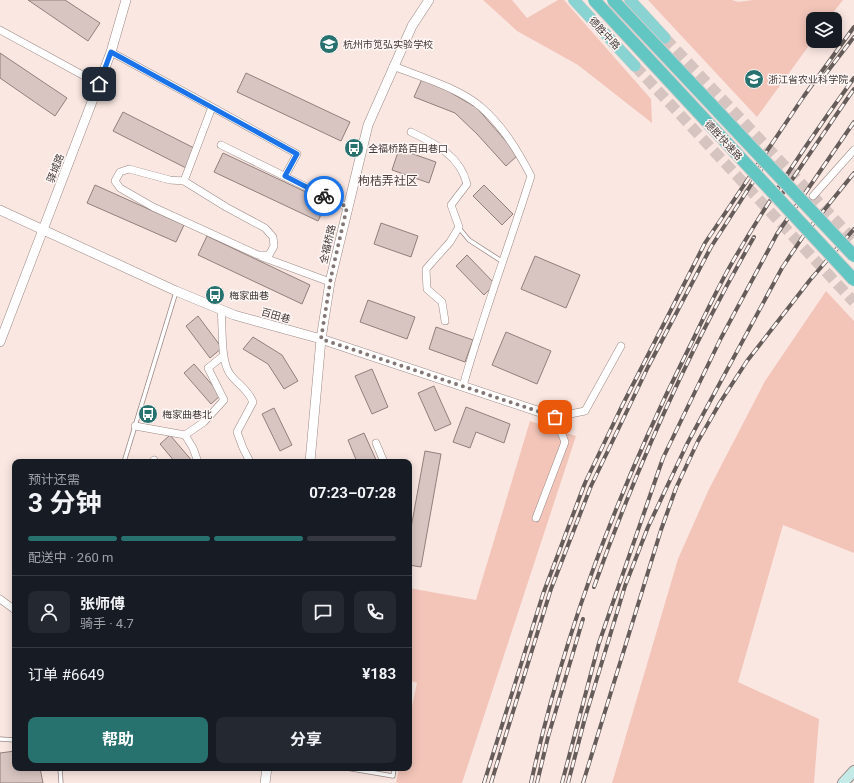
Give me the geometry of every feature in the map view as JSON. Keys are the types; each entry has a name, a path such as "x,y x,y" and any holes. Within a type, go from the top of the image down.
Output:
{"highway":[{"name":"德胜快速路","path":"594,0 854,280"},
{"name":"德胜快速路","path":"613,0 854,256"}],"main road":[{"name":"德胜中路","path":"574,0 635,66"},
{"path":"630,0 665,38"},
{"path":"843,783 854,771"}],"street":[{"name":"驿城路","path":"0,342 111,52 126,0"},
{"name":"全福桥路","path":"310,459 321,339 330,282 368,125 412,26 429,0"},
{"path":"0,30 99,84"},
{"path":"111,52 297,154 285,176"},
{"path":"393,66 454,90 481,107 514,144 531,176 504,262 476,338 463,386"},
{"path":"184,181 212,107"},
{"path":"411,132 442,147 464,172 467,184 451,205 459,227 450,242 426,269 427,289 442,302 445,321"},
{"path":"221,145 347,207"},
{"path":"813,196 854,150"},
{"path":"258,255 268,255 274,246 272,237 265,228 226,207 184,181 170,180 129,169 120,172 114,181 120,188 153,207 258,255 330,282"},
{"name":"百田巷","path":"0,210 42,231 221,310 321,339 555,417"},
{"path":"221,310 223,356 230,373 249,392 253,402 237,432 242,448 248,459"},
{"path":"536,518 564,442 555,417 585,411 621,346"},
{"path":"135,426 185,435 204,422 224,400 208,368 223,356"},
{"path":"185,435 193,448 197,459"},
{"path":"376,444 383,459"},
{"path":"0,598 12,608"},
{"path":"264,783 266,771"}],"lane":[{"path":"459,227 469,240 504,262"},
{"path":"125,459 176,291"},
{"path":"0,739 12,740"},
{"path":"60,771 61,783"},
{"path":"364,771 393,776 394,771"}],"shaded area":[{"path":"483,0 512,0 527,18 558,0 564,0 651,99 652,123 578,65 517,31"},
{"name":"浙江省农业科学院","path":"648,0 732,0 738,2 753,0 843,0 834,12 806,12 807,48 757,117"},
{"path":"826,291 854,321 854,553 783,525 738,682 819,719 814,783 612,783 678,559 709,489 765,381"},
{"path":"530,421 576,436 462,783 396,783 398,771 412,771 412,706 417,683 412,681 412,589 476,600"}],"building":[{"path":"28,0 65,0 100,23 88,41"},
{"path":"0,53 67,98 55,116 0,78"},
{"path":"246,73 350,122 341,141 237,92"},
{"path":"422,79 448,91 477,108 518,155 506,166 477,134 455,113 414,97"},
{"path":"123,112 196,149 186,168 113,131"},
{"path":"399,149 436,162 429,183 392,170"},
{"path":"223,153 327,202 318,221 214,172"},
{"path":"95,185 184,225 176,242 87,203"},
{"path":"484,185 513,214 502,225 473,196"},
{"path":"381,223 418,236 411,257 374,244"},
{"path":"207,236 310,285 302,304 198,255"},
{"path":"467,255 495,284 484,295 456,266"},
{"path":"535,256 580,275 566,308 521,289"},
{"path":"368,300 415,317 407,339 360,322"},
{"path":"198,316 222,348 210,358 186,326"},
{"path":"436,327 473,340 465,362 429,349"},
{"path":"506,332 551,351 537,384 492,365"},
{"path":"253,337 282,355 298,381 284,389 268,364 243,349"},
{"path":"194,364 221,395 211,404 184,373"},
{"path":"372,369 388,407 372,414 355,376"},
{"path":"434,386 451,424 435,431 418,393"},
{"path":"466,407 510,424 504,443 476,432 470,448 453,442"},
{"path":"274,408 292,445 280,451 262,414"},
{"path":"364,433 376,459 356,459 348,440"},
{"path":"170,435 190,459 172,459 160,444"},
{"path":"425,451 441,454 421,567 412,566 412,522"},
{"path":"12,751 12,771 41,771 43,783 0,783 0,753"}],"tunnel":[{"path":"665,38 854,240"},
{"path":"635,66 854,302"}],"railway":[{"path":"484,783 543,594 585,483 621,408 705,243 804,96 854,27"},
{"path":"824,76 854,37"},
{"path":"531,783 544,728 576,618 615,511 660,407 714,296 733,261 791,168 854,78"},
{"path":"776,203 854,89"},
{"path":"562,783 599,643 663,458 721,338 777,234 854,122"},
{"path":"491,783 551,589 591,486 648,367 711,247 767,160"},
{"path":"568,783 585,718 625,586 648,527 687,444 782,268 804,235 854,173"},
{"path":"583,783 661,530 676,488 698,441 721,401 747,361 810,280 854,229"},
{"path":"594,587 628,497 666,408 708,322 754,237"},
{"path":"537,783 548,737 583,619"}],"way so far":[{"path":"324,196 347,207 331,277 321,339 555,417"}],"place":[{"name":"杭州市笕弘实验学校","path":"329,44"},
{"name":"浙江省农业科学院","path":"754,79"},
{"name":"全福桥路百田巷口","path":"354,148"},
{"name":"梅家曲巷","path":"215,295"},
{"name":"梅家曲巷北","path":"148,414"}],"district":[{"name":"枸桔弄社区","path":"388,181"}],"route":[{"path":"99,84 111,52 297,154 285,176 324,196"}]}
